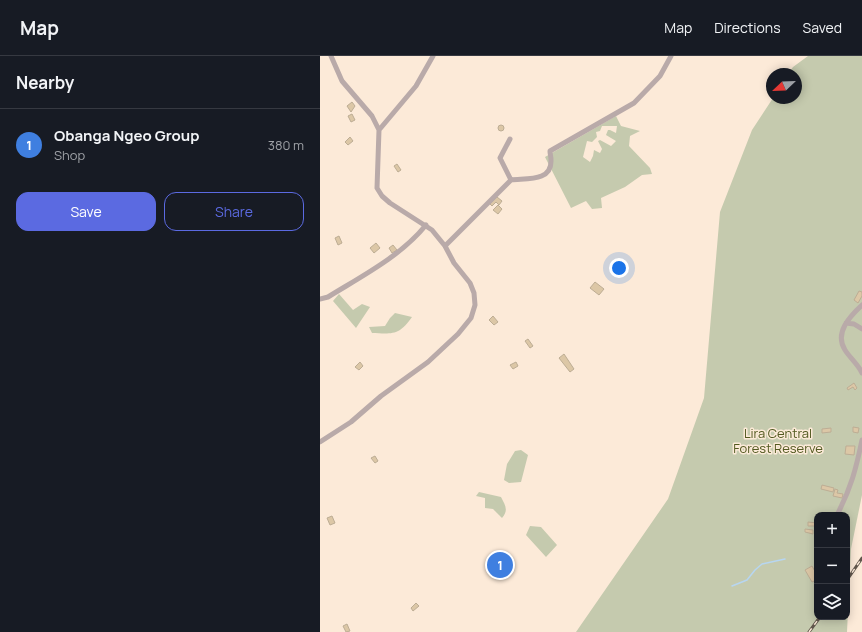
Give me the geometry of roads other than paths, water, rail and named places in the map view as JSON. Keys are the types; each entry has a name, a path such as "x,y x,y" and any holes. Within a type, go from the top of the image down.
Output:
{"street":[{"path":"320,442 351,422 381,396 428,362 458,334 471,318 474,305 473,288 454,263 445,246 432,230 390,203 379,193 377,175 379,130 372,116 342,81 331,56"},
{"path":"379,130 416,86 433,56"},
{"path":"445,246 511,180 537,179 543,176 550,165 550,151 634,103 660,76 671,56"},
{"path":"510,139 500,158 511,180"},
{"path":"320,299 328,297 377,267 411,241 426,225"},
{"path":"862,305 852,314 842,332 844,349 862,373"},
{"path":"852,314 854,324"},
{"path":"846,323 854,324 862,329"},
{"path":"838,512 851,485 859,462 862,440"}],"waterway":[{"path":"732,586 747,580 762,564 785,559"}],"railway":[{"path":"850,576 862,558"},
{"path":"809,632 818,620"}],"place":[{"name":"Obanga Ngeo Group","path":"500,565"}],"park label":[{"name":"Lira Central Forest Reserve","path":"778,440"}]}
